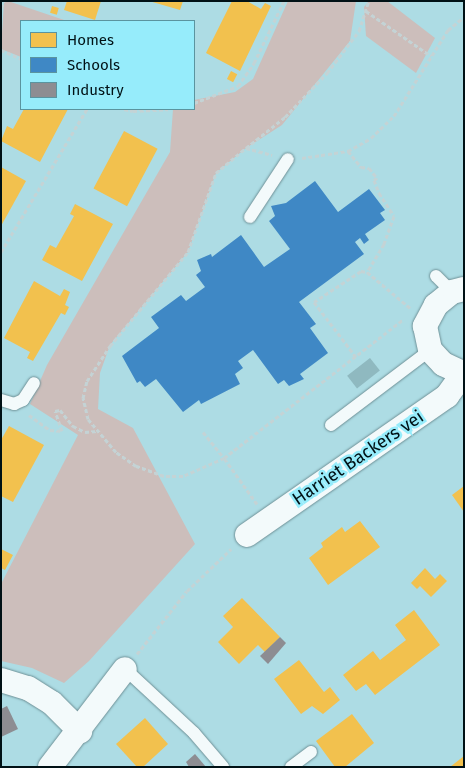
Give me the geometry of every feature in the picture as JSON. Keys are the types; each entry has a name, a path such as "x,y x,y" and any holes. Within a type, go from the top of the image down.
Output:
{"street":[{"path":"430,350 425,326 436,304 450,286"},
{"name":"Harriet Backers vei","path":"247,535 268,518 341,472 447,396 463,374 443,364 430,350"},
{"path":"50,767 80,731 125,669"},
{"path":"1,680 28,688 52,703 80,731"}],"lane":[{"path":"250,218 288,159"},
{"path":"331,425 430,350"},
{"path":"8,402 23,400 34,383"},
{"path":"125,669 194,733 223,767"},
{"path":"291,767 310,752"}],"path":[{"path":"1,8 4,1"},
{"path":"195,103 238,86 254,63 284,1"},
{"path":"356,356 314,302 355,272 367,272 414,308 356,356 224,458 183,476 164,476 136,466 116,452 88,419 83,398 88,381 110,346 188,252 216,173 284,118 326,73 359,31 369,1"},
{"path":"366,11 431,56"},
{"path":"246,148 288,159 326,156 348,151 371,138 394,116 448,30 464,17"},
{"path":"1,50 20,59"},
{"path":"1,252 85,110"},
{"path":"128,110 150,110"},
{"path":"348,151 361,167 369,168 377,178 374,180 379,193 394,216 384,244 367,272"},
{"path":"8,402 50,430 62,431 55,412 60,410 73,426 85,432 97,430"},
{"path":"203,432 268,518"},
{"path":"125,669 187,591 247,535"}],"shaded area":[{"path":"4,1 64,20 20,20 20,57 1,49"},
{"path":"288,1 356,1 350,41 282,125 246,148 216,173 188,252 110,345 100,373 98,409 133,428 195,544 89,661 64,683 32,668 1,661 1,584 78,435 30,404 47,365 170,152 173,110 195,110 195,100 235,92 253,79"},
{"path":"369,1 387,1 435,38 416,73 366,36 364,7"}],"building: Homes":[{"path":"67,1 101,1 95,20 64,10"},
{"path":"149,1 183,1 180,10"},
{"path":"232,1 247,1 261,9 265,3 271,6 240,71 206,53"},
{"path":"52,6 59,8 57,15 50,13"},
{"path":"231,71 237,74 233,82 227,79"},
{"path":"23,110 67,110 40,162 1,141 7,126 13,129"},
{"path":"124,131 158,149 127,206 93,188"},
{"path":"1,167 26,181 1,226"},
{"path":"75,204 113,224 82,281 42,260 50,245 56,248 74,216 70,214"},
{"path":"34,281 60,296 64,289 70,292 65,305 69,307 65,315 61,313 33,361 27,358 30,352 4,338"},
{"path":"9,426 44,445 13,502 1,496 1,440"},
{"path":"464,486 464,512 452,495"},
{"path":"360,521 380,547 328,585 309,558 323,547 321,543 342,527 345,532"},
{"path":"1,549 13,555 5,570 1,568"},
{"path":"425,568 435,579 440,574 447,581 431,597 420,586 417,589 411,583"},
{"path":"242,598 280,637 265,652 258,645 239,664 218,642 233,627 223,616"},
{"path":"414,610 440,645 375,695 366,684 356,691 343,675 373,651 380,660 406,640 395,625"},
{"path":"299,660 324,692 330,687 340,700 323,714 312,706 301,714 274,679"},
{"path":"352,714 374,743 345,767 335,767 316,741"},
{"path":"145,718 168,744 143,767 137,767 116,744"},
{"path":"464,756 464,767 450,767"}],"building: Schools":[{"path":"315,181 338,212 369,189 385,210 380,213 385,220 365,234 369,240 364,244 360,238 355,242 364,254 299,302 316,324 310,328 328,353 300,374 304,379 289,386 284,380 278,384 253,350 238,361 243,368 235,374 240,384 201,404 199,400 183,412 156,379 145,387 140,381 137,383 122,356 159,328 151,317 181,295 186,301 205,287 196,275 201,271 197,260 211,254 212,257 241,235 264,267 290,249 269,221 275,216 271,206 286,203"}],"building: Industry":[{"path":"280,637 286,643 268,664 260,656"},
{"path":"7,706 18,729 1,737 1,709"},
{"path":"195,754 206,767 189,767 186,762"}],"building: Other":[{"path":"370,358 380,371 357,388 347,376"}]}
